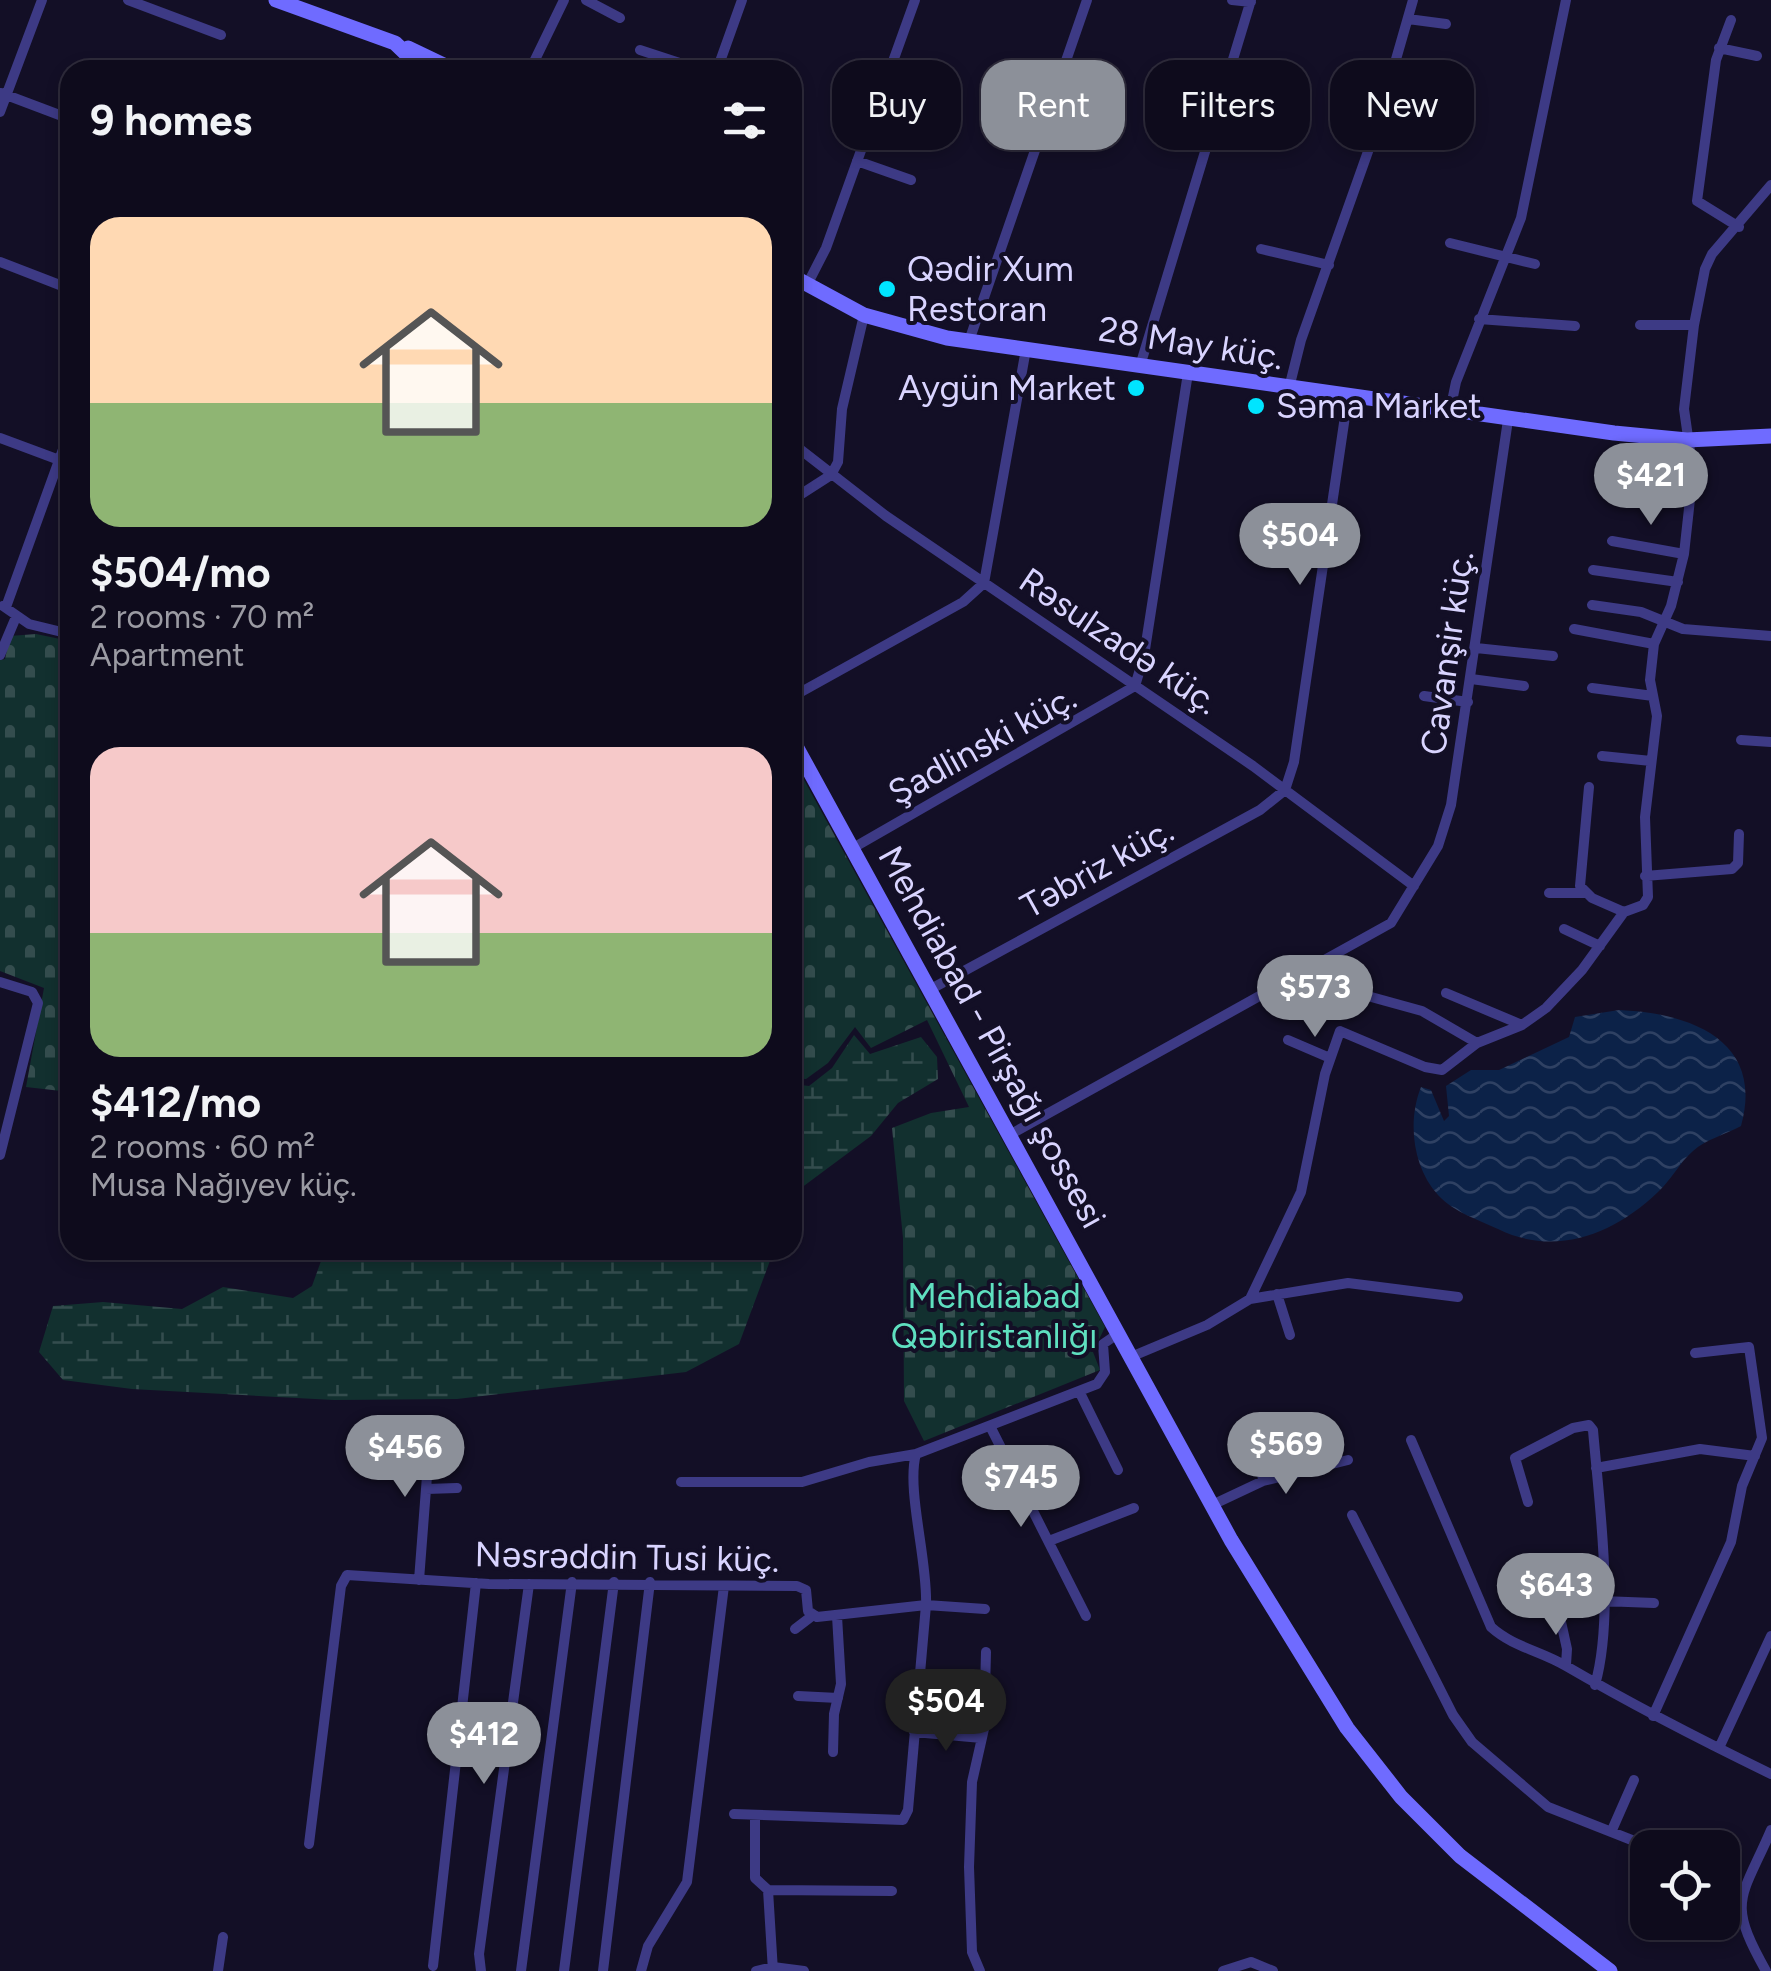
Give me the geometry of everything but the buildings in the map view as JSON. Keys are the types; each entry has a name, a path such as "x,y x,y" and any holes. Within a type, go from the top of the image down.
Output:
{"main road":[{"path":"276,0 400,46 418,60"},
{"name":"28 May küç.","path":"802,281 864,314 969,341 1508,420 1687,440 1771,436"},
{"name":"Mehdiabad - Pirşağı şossesi","path":"802,757 1212,1505 1296,1648 1386,1778 1460,1856 1610,1971"}],"street":[{"path":"0,112 3,94 42,0"},
{"path":"128,0 221,36"},
{"path":"535,60 564,0"},
{"path":"586,0 620,18"},
{"path":"721,60 742,0"},
{"path":"894,60 915,0"},
{"path":"969,341 1087,0"},
{"path":"1232,0 1251,1 1233,60"},
{"path":"1289,388 1376,130 1412,0"},
{"path":"1450,411 1479,319 1521,218 1566,0"},
{"path":"1408,18 1446,24"},
{"path":"1730,20 1719,48 1697,200 1739,227"},
{"path":"1719,48 1757,56"},
{"path":"640,50 670,60"},
{"path":"3,94 60,115"},
{"path":"802,278 826,248 861,150"},
{"path":"1140,366 1206,150"},
{"path":"857,161 910,180"},
{"path":"1250,1298 1301,1192 1330,1058 1344,1030 1434,1070 1454,1063 1477,1042 1522,1026 1565,990 1624,912 1647,902 1650,762 1658,716 1653,696 1654,644 1678,582 1684,554 1693,472 1684,409 1694,325 1704,269 1771,185"},
{"path":"1450,243 1535,264"},
{"path":"1261,249 1329,265"},
{"path":"0,262 60,285"},
{"path":"802,494 831,476 838,462 842,410 864,314"},
{"path":"1479,319 1575,326"},
{"path":"1640,325 1694,325"},
{"path":"802,691 964,602 984,583 1026,349"},
{"path":"1135,686 1144,656 1188,373"},
{"path":"1284,790 1294,762 1348,396"},
{"name":"Cavanşir küç.","path":"1011,1134 1391,922 1445,827 1468,702 1508,420"},
{"path":"0,438 60,460"},
{"name":"Rəsulzadə küç.","path":"802,451 831,476 1284,790 1414,886"},
{"path":"60,471 3,606 16,617 60,631"},
{"path":"1612,542 1684,554"},
{"path":"1593,570 1678,582"},
{"path":"1592,605 1641,612 1683,629 1771,636"},
{"path":"0,655 16,617"},
{"path":"1574,629 1654,644"},
{"path":"1476,648 1553,656"},
{"path":"1471,680 1524,686"},
{"name":"Şadlinski küç.","path":"853,848 1135,686"},
{"path":"1592,688 1653,696"},
{"path":"1424,696 1468,702"},
{"path":"1741,740 1771,742"},
{"path":"1602,756 1650,762"},
{"path":"1584,893 1578,874 1589,787"},
{"name":"Təbriz küç.","path":"932,990 1260,810 1284,790"},
{"path":"1645,876 1732,869 1738,862 1739,834"},
{"path":"1549,892 1584,893 1624,912"},
{"path":"1564,929 1600,946"},
{"path":"0,982 32,992 38,1003 0,1155"},
{"path":"1446,994 1522,1026"},
{"path":"1364,995 1422,1011 1477,1042"},
{"path":"1288,1040 1330,1058"},
{"path":"1133,1356 1208,1325 1250,1298 1348,1282 1458,1297"},
{"path":"1277,1294 1290,1335"},
{"path":"682,1482 802,1482 869,1462 916,1454 1080,1394 1103,1379 1103,1344 1120,1332"},
{"path":"1653,1716 1731,1542 1742,1486 1762,1421 1749,1347 1695,1353"},
{"path":"1080,1394 1118,1470"},
{"path":"419,1580 431,1424"},
{"path":"1528,1502 1515,1458 1582,1424 1593,1430 1602,1601 1595,1685"},
{"path":"990,1426 1086,1616"},
{"path":"1258,1440 1263,1481"},
{"path":"1411,1440 1491,1628 1502,1638 1566,1665 1653,1716 1771,1774"},
{"path":"1596,1468 1700,1449 1754,1456"},
{"path":"734,1814 903,1820 908,1810 926,1605 926,1562 914,1470 916,1454"},
{"path":"1212,1505 1263,1481 1348,1460"},
{"path":"426,1489 456,1488"},
{"path":"1049,1540 1134,1508"},
{"path":"1352,1516 1464,1732 1548,1806 1630,1838"},
{"name":"Nəsrəddin Tusi küç.","path":"310,1844 344,1577 802,1588 809,1596 812,1616 926,1605 985,1608"},
{"path":"521,1971 572,1582"},
{"path":"564,1971 614,1582"},
{"path":"602,1971 650,1582"},
{"path":"433,1966 476,1583"},
{"path":"481,1971 479,1954 529,1584"},
{"path":"642,1971 648,1946 686,1882 724,1586"},
{"path":"1554,1590 1567,1649 1566,1665"},
{"path":"1602,1601 1654,1603"},
{"path":"795,1629 812,1616"},
{"path":"833,1752 838,1698 836,1616"},
{"path":"1719,1748 1771,1636"},
{"path":"980,1971 972,1952 969,1867 972,1782 982,1738 986,1652"},
{"path":"798,1696 838,1698"},
{"path":"914,1732 982,1738"},
{"path":"1612,1830 1634,1780"},
{"path":"754,1816 755,1878 768,1890 892,1892"},
{"path":"1740,1902 1771,1830"},
{"path":"768,1890 773,1969"},
{"path":"1740,1915 1744,1932 1766,1971"},
{"path":"218,1971 223,1937"},
{"path":"1223,1971 1251,1962 1273,1971"},
{"path":"756,1971 804,1971"}],"green space":[{"path":"36,634 60,639 60,1091 26,1087 44,988 0,971 0,660 5,659 10,636"},
{"name":"Mehdiabad Qəbiristanlığı","path":"802,776 1105,1327 1093,1352 1100,1370 924,1441 904,1401 903,1238 892,1128 931,1113 969,1107 927,1020 871,1048 855,1027 828,1063 802,1079"},
{"path":"854,1035 870,1054 921,1037 937,1057 938,1079 898,1103 871,1136 802,1187 802,1085 809,1086 832,1068"},
{"path":"321,1260 770,1260 739,1344 686,1372 457,1399 334,1400 132,1389 63,1380 39,1352 53,1306 103,1302 182,1309 223,1287 293,1298 312,1286"}],"water":[{"path":"1619,1010 1646,1012 1695,1025 1732,1052 1742,1072 1746,1096 1741,1126 1693,1151 1641,1207 1603,1230 1582,1237 1541,1241 1519,1237 1466,1215 1438,1195 1423,1172 1415,1144 1414,1115 1421,1087 1431,1090 1444,1121 1449,1116 1446,1086 1471,1070 1499,1070 1569,1037 1575,1017"}],"place":[{"name":"Qədir Xum Restoran","path":"887,289"},
{"name":"Aygün Market","path":"1136,388"},
{"name":"Səma Market","path":"1256,406"}]}
